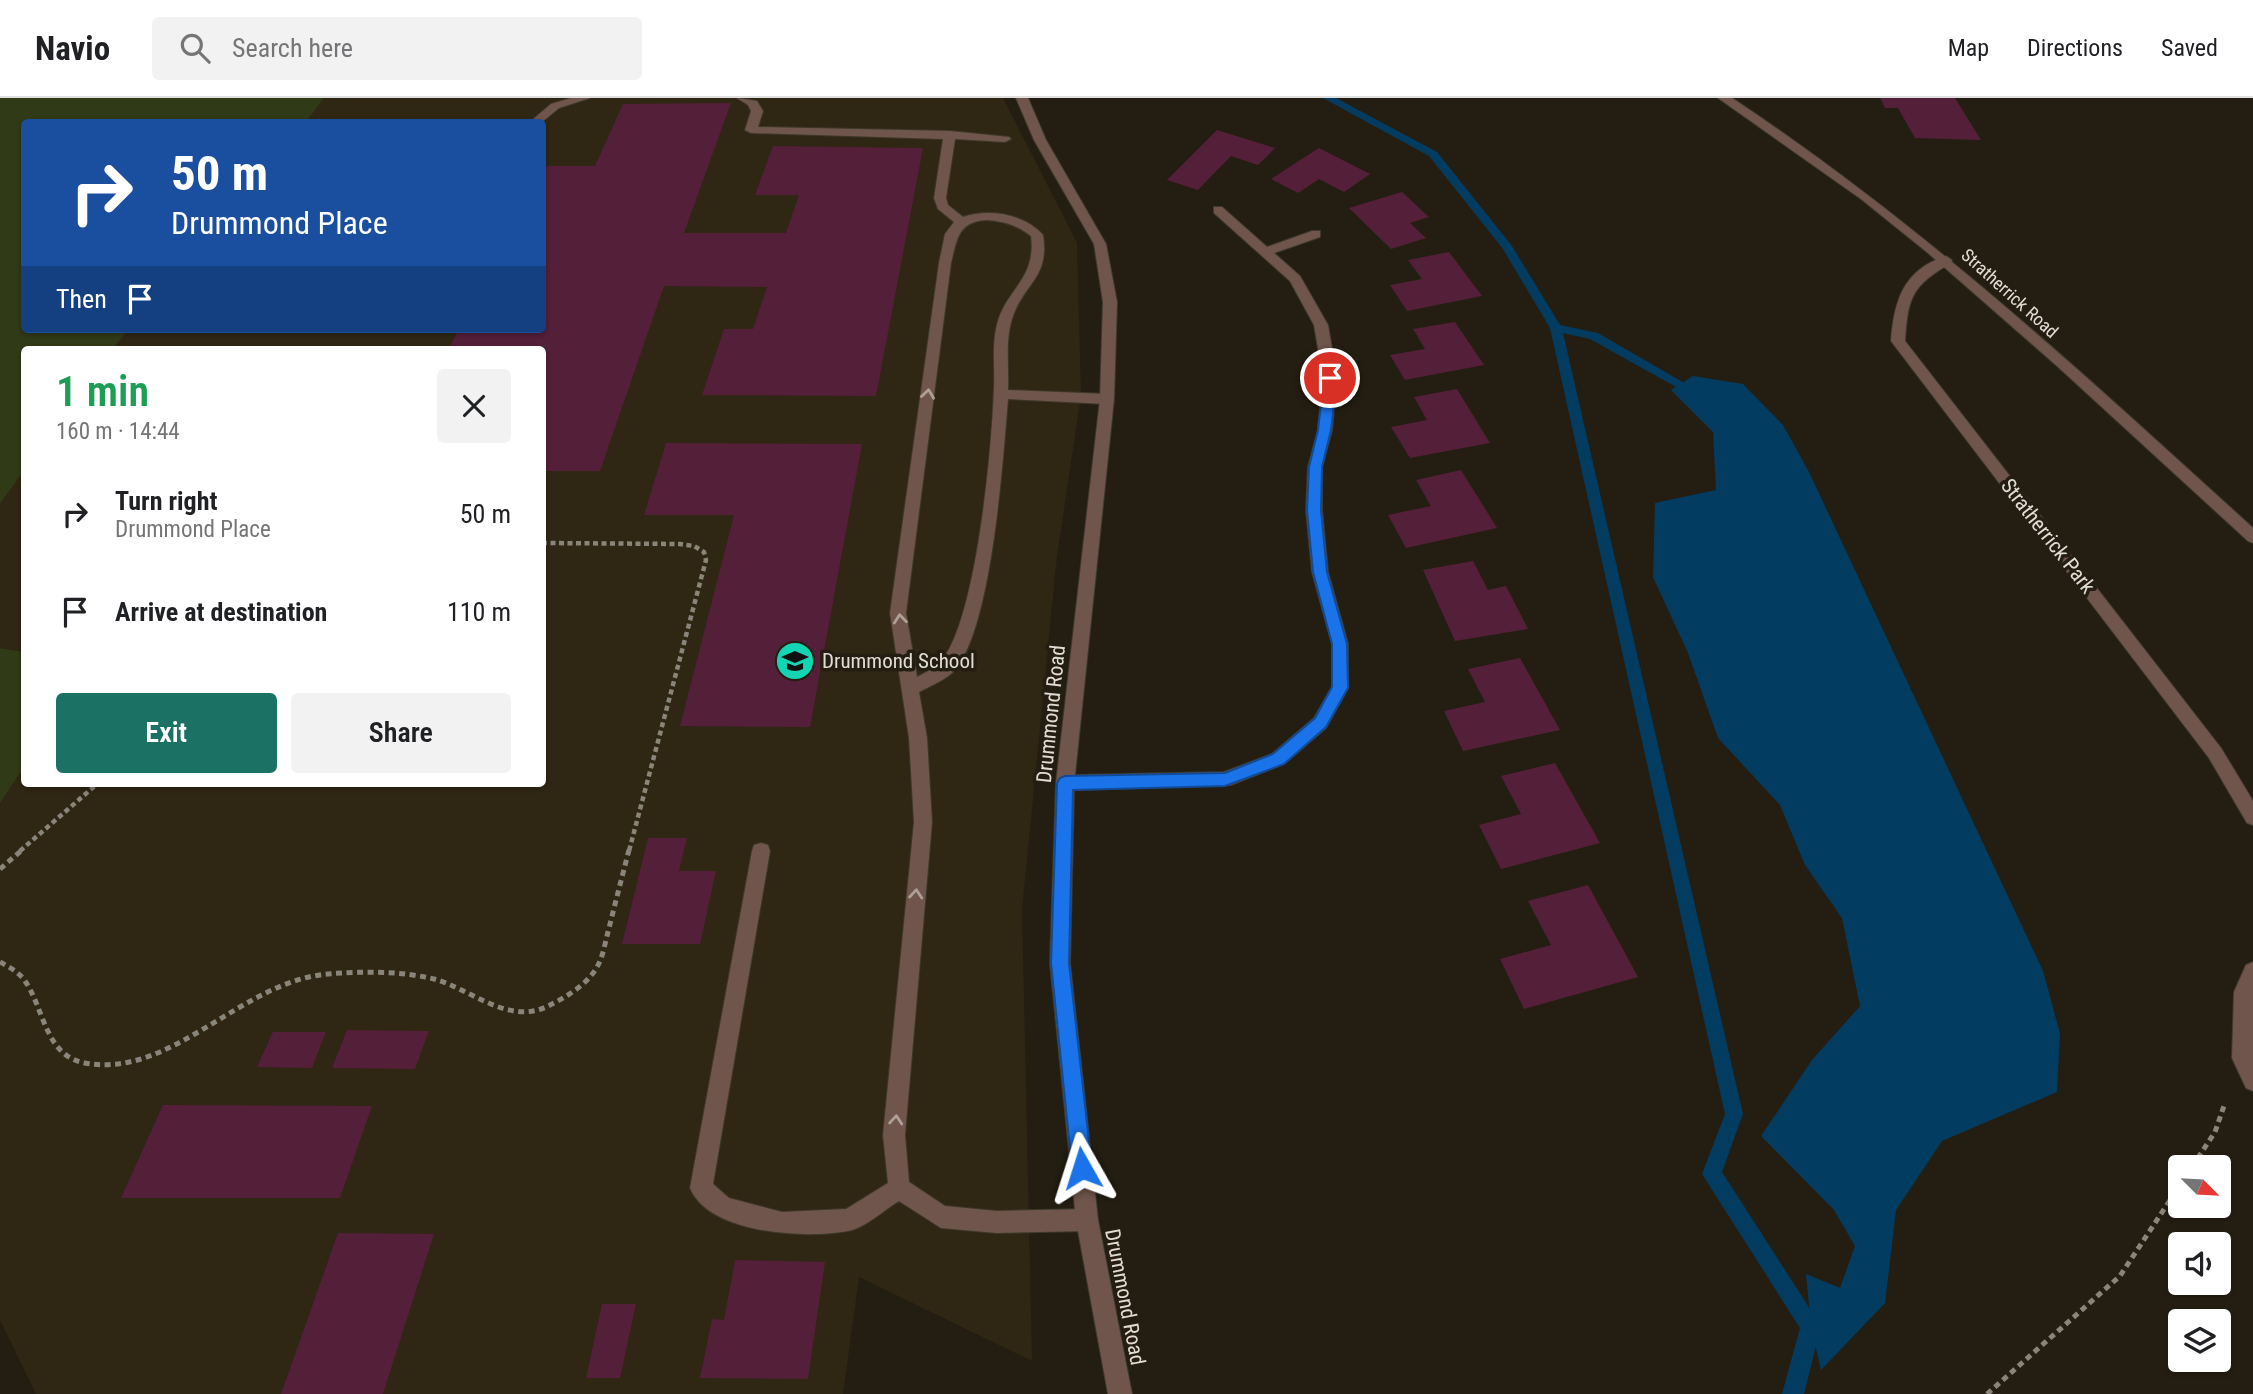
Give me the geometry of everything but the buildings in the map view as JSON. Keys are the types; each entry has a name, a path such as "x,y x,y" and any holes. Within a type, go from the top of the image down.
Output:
{"street":[{"path":"540,119 555,106 584,98"},
{"path":"743,98 753,103 757,111 751,130 950,134 1004,139"},
{"name":"Drummond Road","path":"1022,98 1040,140 1100,244 1110,302 1107,399 1065,783 1060,963 1087,1220 1120,1394"},
{"name":"Stratherrick Road","path":"1724,98 1788,138 1946,260 2253,537"},
{"path":"950,134 940,198 943,206 962,223"},
{"path":"1065,783 1225,780 1278,759 1320,723 1340,688 1339,644 1320,572 1314,510 1315,467 1325,430 1330,378 1321,325 1295,279 1218,210"},
{"path":"911,688 947,667 962,641 984,548 1001,394 1003,327 1010,303 1024,286 1039,259 1037,235 1028,226 1011,219 986,217 962,223 952,233 945,263 898,613 918,738 923,822 894,1135 900,1188 941,1217 997,1222 1087,1220"},
{"path":"1265,253 1316,234"},
{"name":"Stratherrick Park","path":"1946,260 1917,277 1900,302 1898,341 2215,753 2253,817"},
{"path":"1001,394 1107,399"},
{"path":"761,851 701,1188 723,1208 782,1223 849,1220 900,1188"},
{"path":"2253,971 2244,992 2242,1058 2253,1081"}],"path":[{"path":"0,961 24,979 45,1027 61,1050 69,1057 96,1065 114,1065 141,1059 189,1036 236,1005 270,989 316,975 416,975 454,985 514,1013 538,1011 576,989 593,974 599,964 706,559 704,552 694,546 680,544 546,543"},
{"path":"0,869 94,787"},
{"path":"2200,1155 2215,1132 2242,1058"},
{"path":"1987,1394 2120,1276 2168,1203"}],"shaded area":[{"name":"Drummond School","path":"324,98 1003,98 1077,243 1081,396 1057,556 1022,909 1032,1361 859,1277 843,1394 36,1394 0,1320 0,803 21,772 21,787 546,787 546,346 115,346 126,333 546,333 546,119 308,119"},
{"path":"21,475 21,652 0,648 0,504"}],"green space":[{"path":"0,98 324,98 308,119 21,119 21,333 126,333 115,346 21,346 21,475 0,504"},
{"path":"0,648 21,652 21,772 0,803"}],"water":[{"path":"1693,376 1743,384 1783,425 1809,472 2043,971 2060,1033 2057,1092 1942,1141 1896,1210 1885,1303 1821,1370 1811,1326 1806,1274 1840,1288 1855,1246 1834,1210 1761,1136 1812,1060 1860,1006 1842,918 1805,865 1780,805 1718,738 1688,653 1653,577 1655,503 1716,490 1713,432 1671,390"}],"waterway":[{"path":"1328,98 1433,154 1508,248 1556,328"},
{"path":"1556,328 1594,336 1680,384"},
{"path":"1556,328 1734,1114 1712,1174 1811,1326 1793,1394"}],"place":[{"name":"Drummond School","path":"795,661"}],"route":[{"path":"1082,1168 1060,963 1065,783 1225,780 1278,759 1320,723 1340,688 1339,644 1320,572 1314,510 1315,467 1325,430 1330,378"}]}
